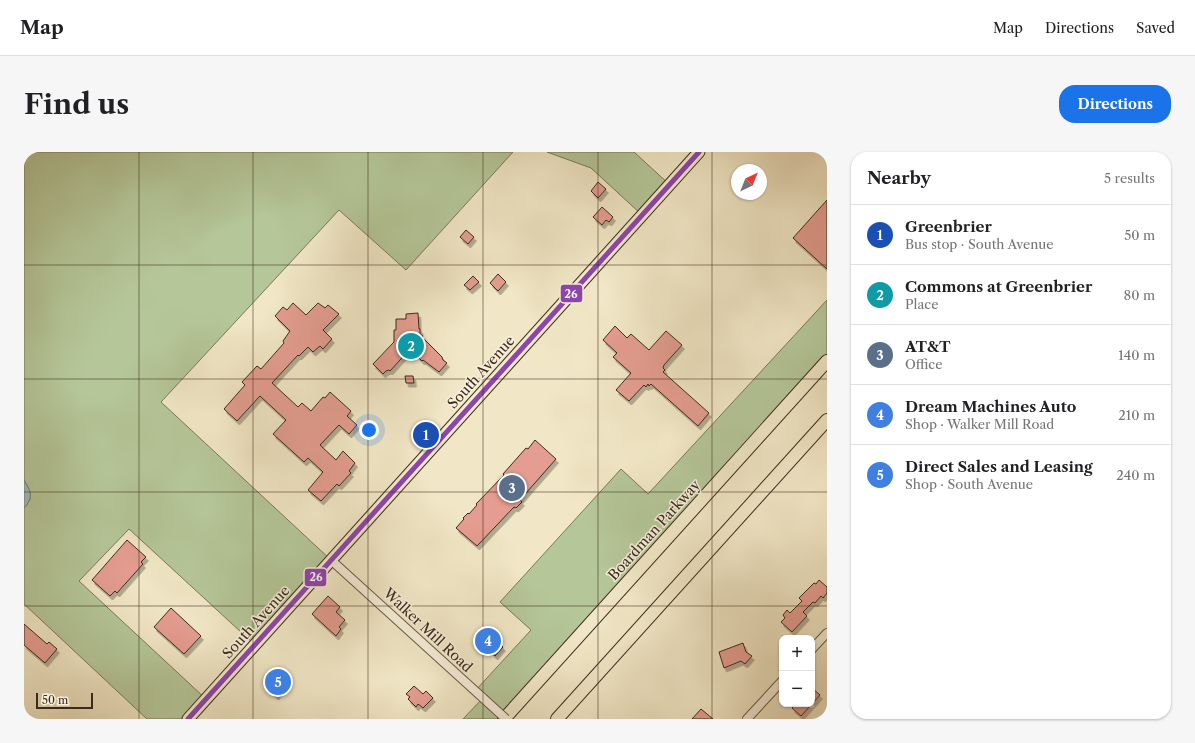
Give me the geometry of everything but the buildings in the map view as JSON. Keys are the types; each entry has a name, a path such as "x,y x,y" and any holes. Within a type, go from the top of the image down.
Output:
{"highway":[{"name":"Boardman Parkway","path":"505,719 827,361"},
{"path":"557,719 827,420"}],"main road":[{"name":"South Avenue","path":"188,719 699,152"}],"street":[{"name":"Walker Mill Road","path":"331,560 505,719"},
{"path":"815,646 827,633"},
{"path":"747,719 779,684"}],"green space":[{"path":"24,152 513,152 406,270 339,210 161,402 331,560 255,645 129,529 79,581 206,699 188,719 147,719 24,604 24,508 29,501 30,491 24,480"},
{"path":"547,152 634,152 670,185 642,215 591,168"},
{"path":"827,300 827,361 504,719 463,719 483,698 475,691 531,630 500,602 621,469 648,494"}],"water":[{"path":"24,480 30,491 30,497 24,508"}],"transit line":[{"name":"26","path":"188,719 699,152"}],"place":[{"name":"Commons at Greenbrier","path":"411,346"},
{"name":"Greenbrier","path":"426,435"},
{"name":"AT&T","path":"512,488"},
{"name":"Dream Machines Auto","path":"488,641"},
{"name":"Direct Sales and Leasing","path":"278,682"}]}
